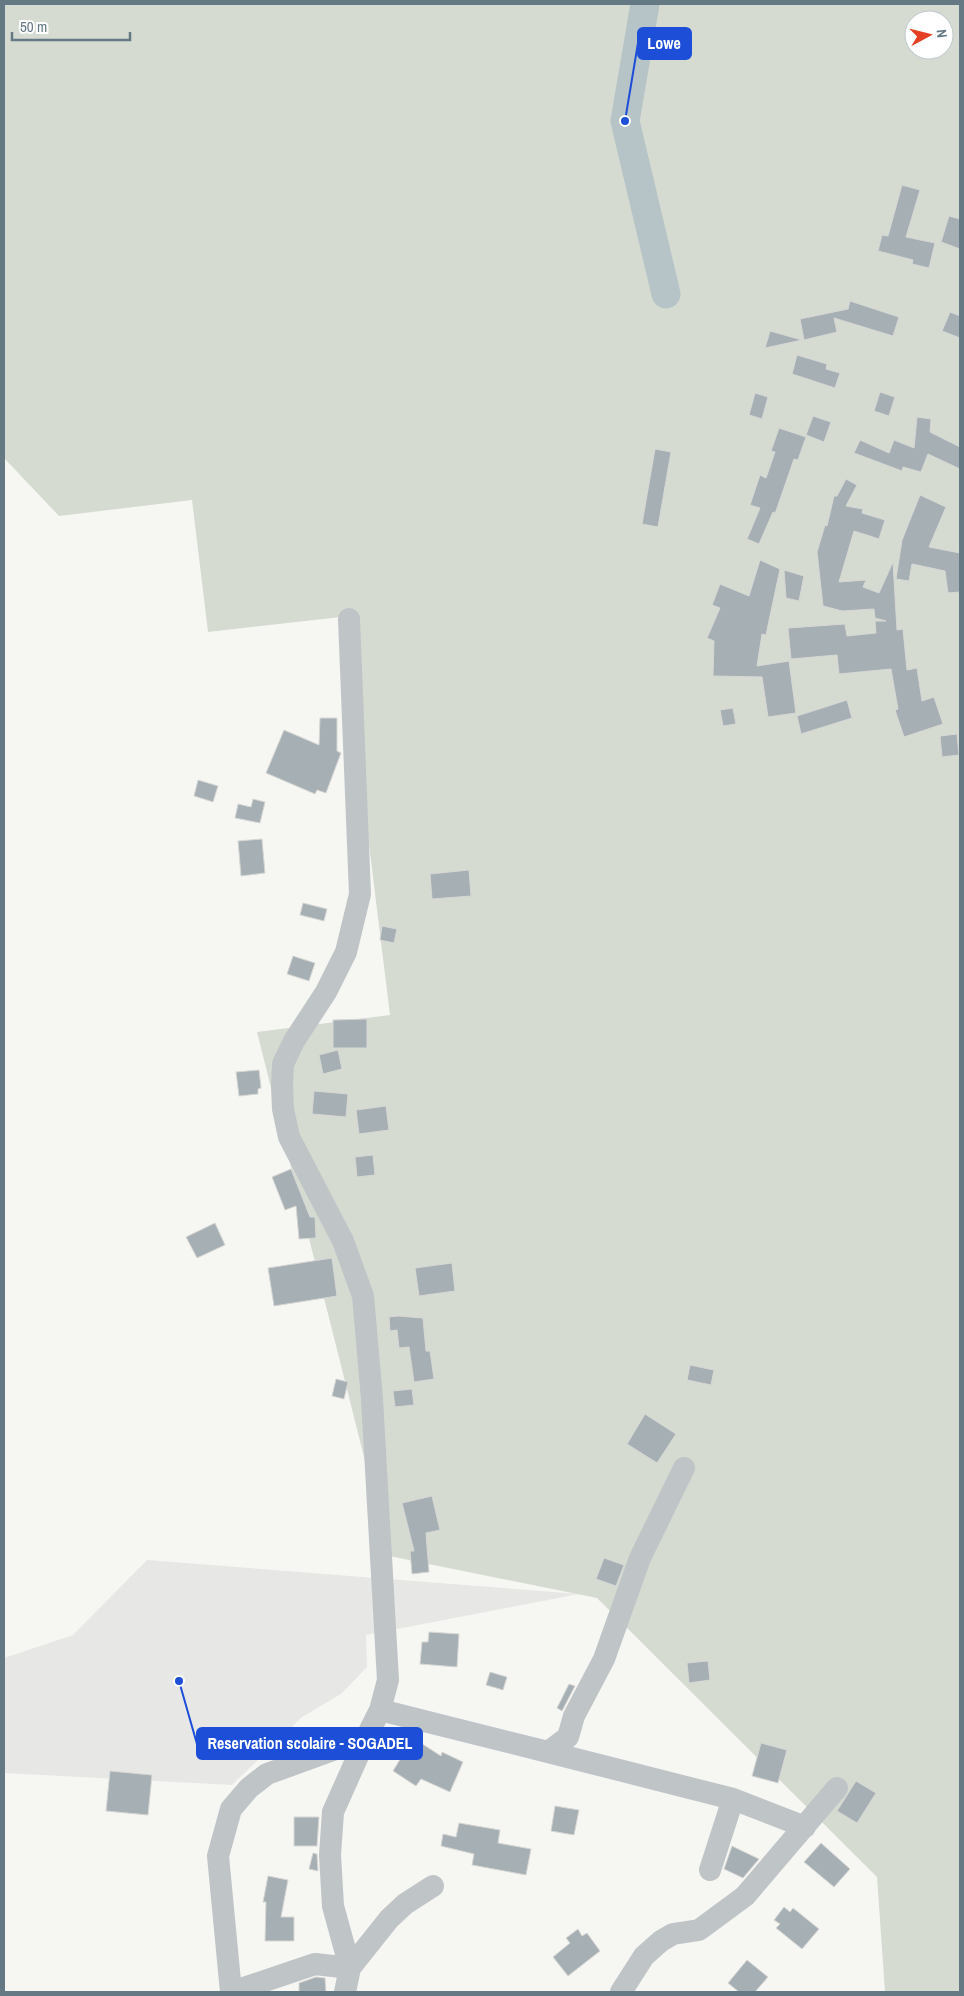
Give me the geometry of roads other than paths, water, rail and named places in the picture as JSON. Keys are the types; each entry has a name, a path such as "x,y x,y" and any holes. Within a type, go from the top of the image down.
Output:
{"street":[{"path":"345,1992 350,1968 334,1906 330,1855 333,1812 380,1710 388,1680 372,1399 362,1296 343,1241 289,1137 283,1109 282,1086 283,1064 294,1041 326,992 346,952 360,894 349,619"},
{"path":"548,1752 568,1737 574,1716 604,1659 640,1558 684,1468"},
{"path":"380,1710 733,1799 805,1827"},
{"path":"350,1968 315,1964 232,1992 218,1856 231,1809 249,1788 267,1774 366,1738"},
{"path":"621,1992 644,1956 655,1946 673,1934 699,1930 745,1896 837,1788"},
{"path":"710,1870 733,1799"},
{"path":"350,1968 389,1919 405,1904 433,1886"}],"waterway":[{"path":"645,4 625,121 666,294"}],"place":[{"name":"Lowe","path":"625,121"},
{"name":"Reservation scolaire - SOGADEL","path":"179,1681"}]}
